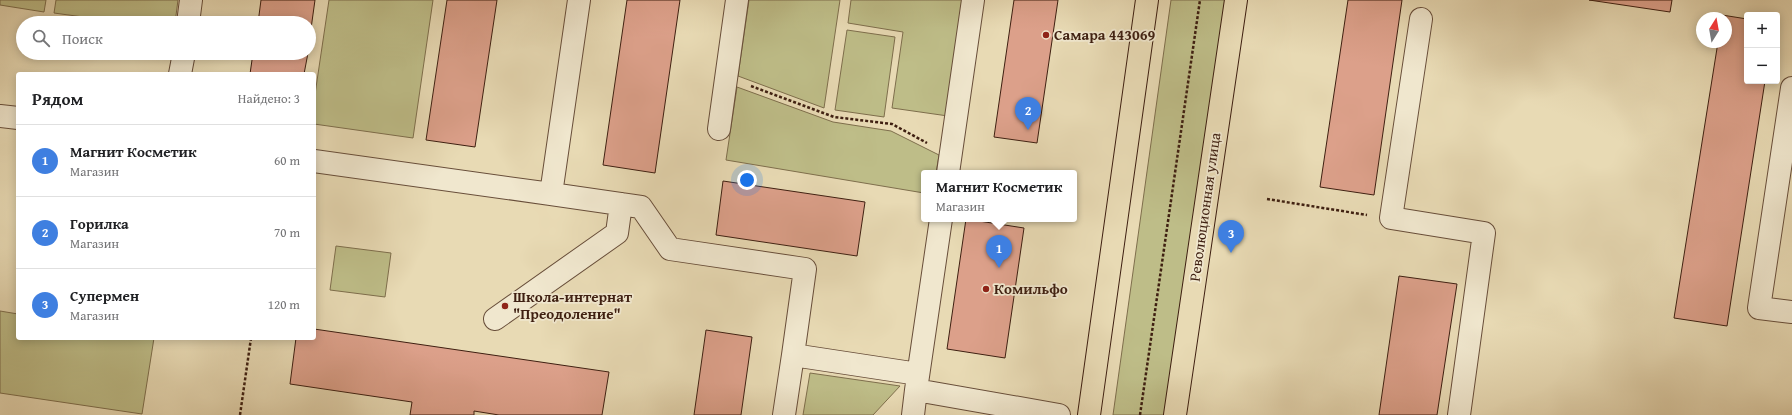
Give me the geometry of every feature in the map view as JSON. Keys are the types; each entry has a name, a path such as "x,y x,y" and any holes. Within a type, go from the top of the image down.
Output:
{"main road":[{"path":"1089,415 1147,0"},
{"name":"Революционная улица","path":"1175,415 1236,0"}],"lane":[{"path":"189,16 191,0"},
{"path":"551,194 579,0"},
{"path":"719,129 737,0"},
{"path":"949,164 973,0"},
{"path":"1421,19 1391,218 1484,233 1459,415"},
{"path":"180,72 183,60"},
{"path":"1792,88 1759,308 1792,312"},
{"path":"0,116 16,118"},
{"path":"316,161 641,207 670,249 805,269 784,415"},
{"path":"495,319 617,233 621,204"},
{"path":"913,415 941,222"},
{"path":"793,355 1059,415"}],"path":[{"path":"1140,415 1200,0"},
{"path":"726,77 834,117 892,124 949,164"},
{"path":"1267,199 1391,218"},
{"path":"240,415 251,340"}],"shaded area":[{"path":"0,0 46,0 44,12 0,5"},
{"path":"56,0 178,0 176,16 76,16 54,13"},
{"path":"329,0 433,0 413,138 316,124 316,88"},
{"path":"749,0 840,0 824,108 738,76"},
{"path":"851,0 965,0 948,116 892,108 903,32 848,23"},
{"path":"1171,0 1231,0 1168,415 1113,415"},
{"path":"847,30 895,37 884,117 835,110"},
{"path":"737,87 833,122 891,131 939,155 936,170 921,170 921,192 726,160"},
{"path":"336,246 391,253 385,297 330,290"},
{"path":"0,311 16,314 16,340 154,340 142,414 0,393"},
{"path":"810,373 900,386 873,415 803,415"}],"building":[{"path":"261,0 315,0 313,16 259,16"},
{"path":"447,0 497,0 475,147 426,140"},
{"path":"627,0 680,0 655,173 603,165"},
{"path":"1014,0 1058,0 1037,143 994,137"},
{"path":"1348,0 1402,0 1374,195 1320,187"},
{"path":"1589,0 1672,0 1670,12"},
{"path":"1732,17 1744,19 1744,84 1765,84 1727,326 1674,318 1717,48 1732,48"},
{"path":"252,60 307,60 304,72 250,72"},
{"path":"723,181 865,202 857,256 716,235"},
{"name":"Комильфо","path":"966,222 985,222 1024,228 1005,358 947,349"},
{"path":"1399,276 1457,284 1437,415 1379,415"},
{"path":"316,329 609,372 602,415 499,415 474,411 474,415 410,415 412,402 290,384 296,340 316,340"},
{"path":"706,330 752,337 741,415 694,415"}],"place":[{"name":"Самара 443069","path":"1046,35"},
{"name":"Горилка","path":"1028,130"},
{"name":"Супермен","path":"1231,253"},
{"name":"Магнит Косметик","path":"999,268"},
{"name":"Комильфо","path":"986,289"},
{"name":"Школа-интернат \"Преодоление\"","path":"505,306"}]}
